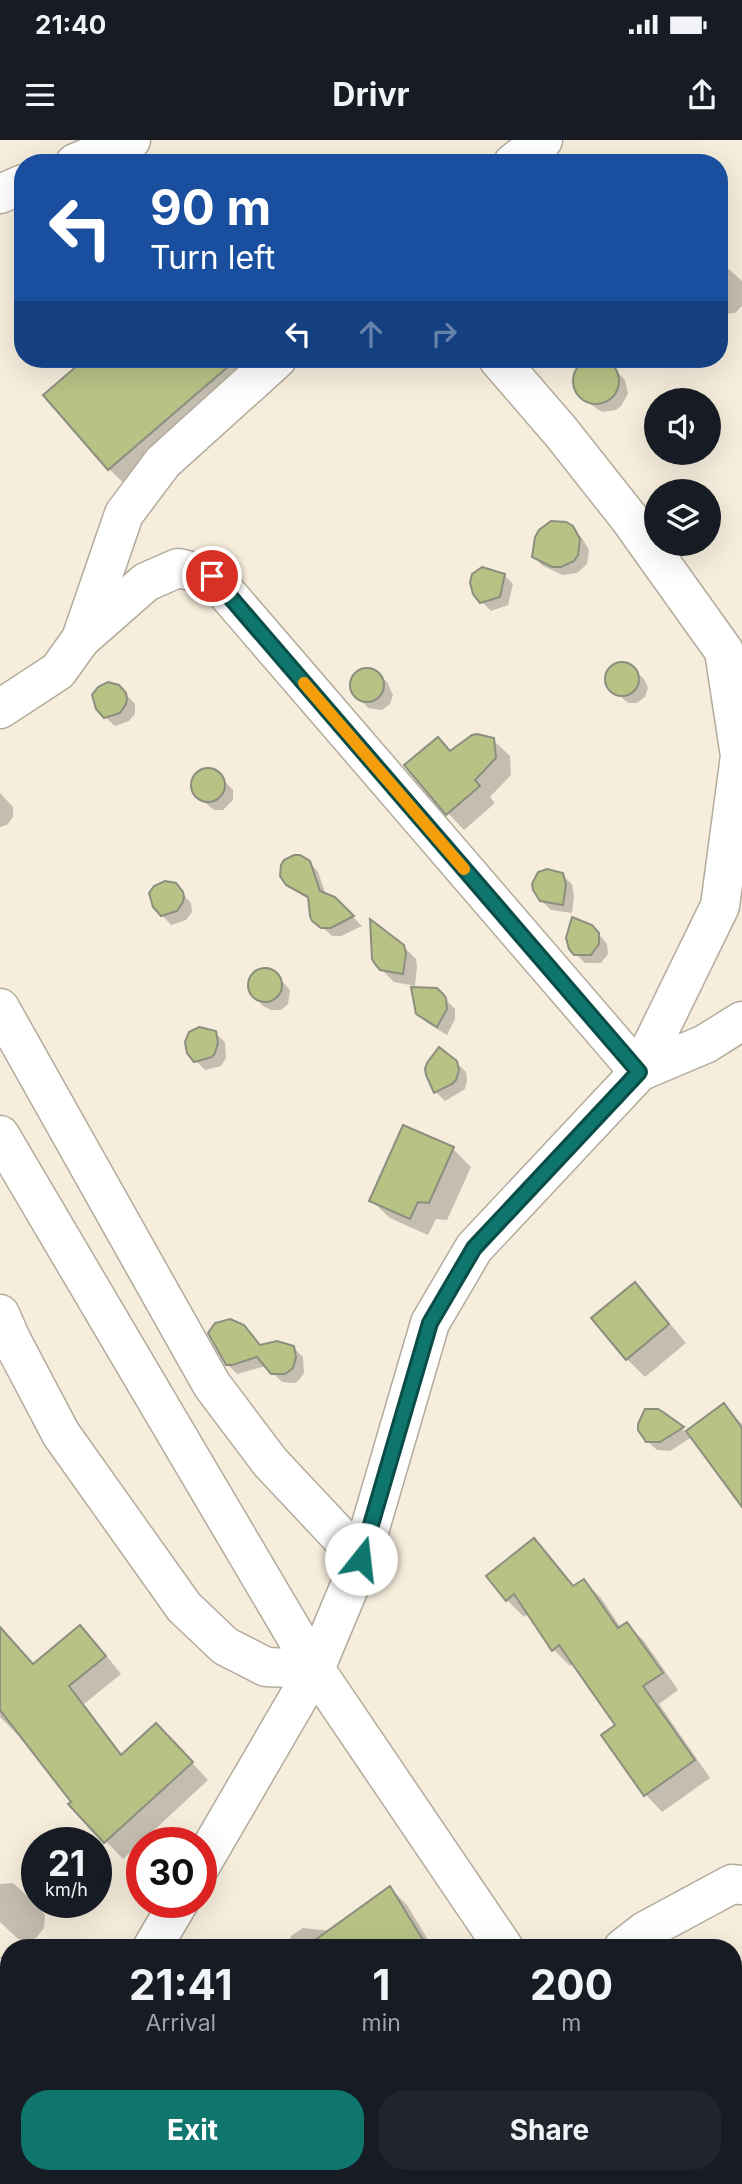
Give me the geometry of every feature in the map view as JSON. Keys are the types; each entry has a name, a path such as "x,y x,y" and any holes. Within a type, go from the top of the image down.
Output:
{"street":[{"path":"97,154 131,140"},
{"path":"525,154 543,140"},
{"path":"81,639 124,513 163,462 267,368"},
{"path":"217,1838 315,1670 361,1559 430,1323 474,1248 639,1072 720,906 740,756 724,650 629,517 506,368"},
{"path":"0,709 58,671 81,639 146,582 178,568 212,576 639,1072"},
{"path":"0,1008 212,1385 270,1462 361,1559"},
{"path":"639,1072 705,1045 742,1021"},
{"path":"0,1135 315,1670 498,1939"},
{"path":"0,1314 61,1434 184,1607 225,1646 266,1667 315,1670"},
{"path":"634,1939 739,1882"},
{"path":"157,1939 170,1918"}],"building":[{"path":"74,368 227,368 108,470 43,395"},
{"path":"578,368 614,368 617,372 617,390 605,402 587,402 575,390 573,381"},
{"path":"551,521 566,522 573,526 580,539 578,555 574,561 561,567 552,567 532,557 535,537 539,530"},
{"path":"482,567 505,574 500,597 480,603 473,594 470,583 472,574"},
{"path":"622,662 634,667 639,679 634,691 622,696 610,691 605,679 610,667"},
{"path":"367,668 379,673 384,685 379,697 367,702 355,697 350,685 355,673"},
{"path":"108,682 119,685 126,693 127,699 120,713 104,718 96,709 92,695 98,687"},
{"path":"477,734 494,738 496,758 475,780 480,786 446,815 404,765 438,737 450,751"},
{"path":"208,768 220,773 225,785 220,797 208,802 196,797 191,785 196,773"},
{"path":"300,855 310,861 320,891 335,897 354,916 331,928 321,928 312,921 308,897 286,885 280,876 284,860"},
{"path":"547,869 563,873 566,885 563,905 540,901 533,890 532,884 538,872"},
{"path":"165,881 176,883 184,897 177,911 161,916 153,907 149,893 154,886"},
{"path":"572,917 592,925 599,933 599,944 591,955 574,955 569,949 566,938"},
{"path":"370,919 404,945 406,954 403,974 380,970 372,959"},
{"path":"265,968 277,973 282,985 277,997 265,1002 253,997 248,985 253,973"},
{"path":"411,987 437,988 446,998 447,1009 437,1027 416,1014"},
{"path":"199,1027 216,1031 218,1043 212,1057 194,1062 187,1053 185,1042 189,1032"},
{"path":"439,1047 457,1061 459,1070 452,1084 434,1093 425,1069"},
{"path":"403,1125 454,1147 429,1203 418,1202 410,1219 369,1201"},
{"path":"635,1282 669,1324 626,1360 591,1318"},
{"path":"230,1319 244,1325 260,1345 277,1341 294,1346 296,1357 293,1368 285,1374 271,1374 257,1357 226,1365 208,1333 215,1323"},
{"path":"724,1403 742,1428 742,1507 686,1431"},
{"path":"645,1409 658,1409 684,1427 660,1442 646,1442 638,1430"},
{"path":"534,1538 573,1586 584,1579 618,1628 627,1622 663,1673 643,1686 695,1760 644,1796 601,1735 615,1725 559,1645 552,1651 514,1594 506,1601 486,1576"},
{"path":"80,1625 106,1656 69,1686 121,1755 156,1723 193,1762 112,1836 112,1827 89,1827 68,1804 71,1802 0,1710 0,1627 33,1664"},
{"path":"390,1886 422,1939 316,1939"}],"slow traffic":[{"path":"304,683 464,869"}],"route":[{"path":"212,576 639,1072 474,1248 430,1323 361,1559"}]}
